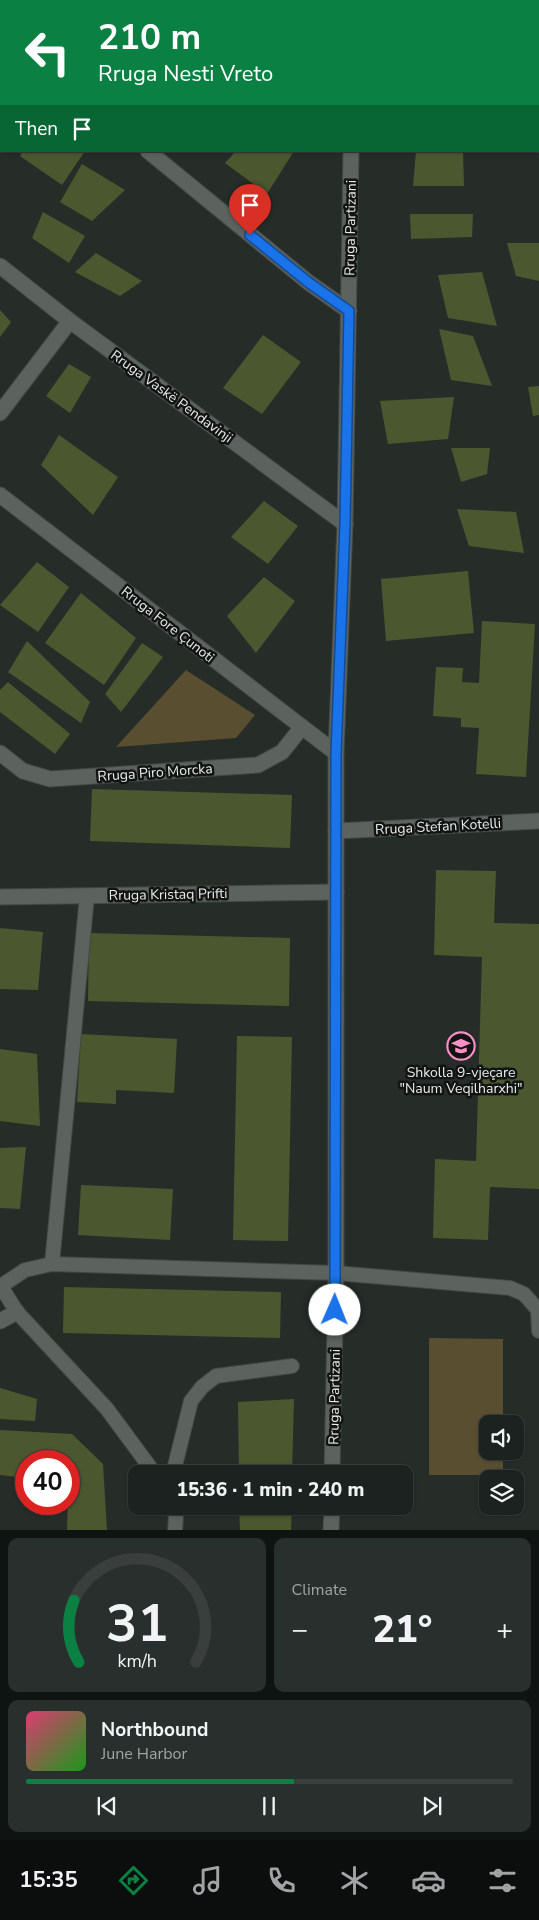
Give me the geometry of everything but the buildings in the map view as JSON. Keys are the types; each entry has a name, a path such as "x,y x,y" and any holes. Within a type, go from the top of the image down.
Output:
{"street":[{"path":"149,152 308,282 349,311"},
{"name":"Rruga Partizani","path":"332,1465 336,1273 336,753 345,524 351,152"},
{"name":"Rruga Vaskë Pendavinji","path":"0,266 345,524"},
{"path":"0,413 70,320"},
{"name":"Rruga Fore Çunoti","path":"0,495 336,753"},
{"name":"Rruga Piro Morcka","path":"0,753 23,771 50,779 258,765 282,752 302,727"},
{"name":"Rruga Stefan Kotelli","path":"336,831 539,821"},
{"name":"Rruga Kristaq Prifti","path":"0,897 336,892"},
{"path":"0,1321 17,1312"},
{"path":"332,1515 332,1530"}],"lane":[{"path":"52,1264 87,896"},
{"path":"149,1465 107,1410 17,1312 0,1285 25,1270 52,1264 336,1273 510,1288 524,1294 538,1310 539,1330"},
{"path":"175,1465 191,1402 202,1387 216,1376 292,1366"},
{"path":"175,1515 175,1530"}],"shaded area":[{"path":"186,670 255,715 236,738 116,747"},
{"path":"429,1338 503,1339 503,1415 479,1415 479,1460 503,1460 503,1470 479,1470 479,1475 429,1475"}],"place":[{"name":"Shkolla 9-vjeçare \"Naum Veqilharxhi\"","path":"461,1046"}],"route":[{"path":"250,235 308,282 349,311 345,524 336,753 335,1310"}]}
